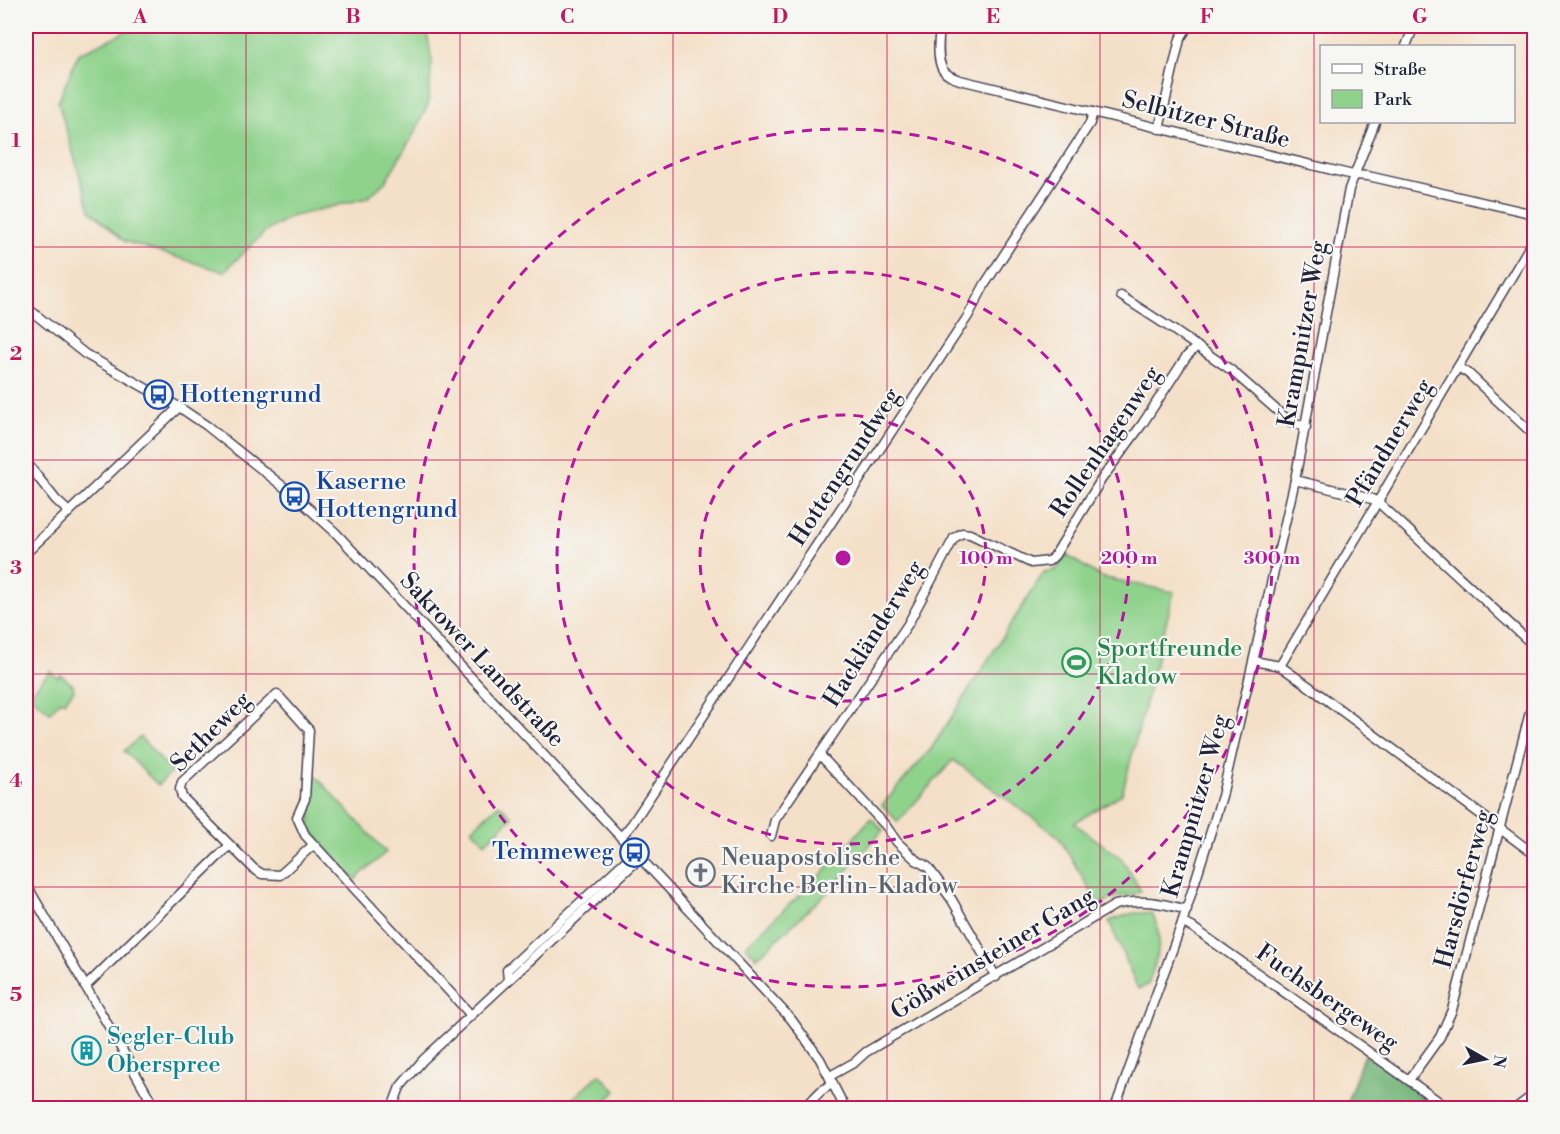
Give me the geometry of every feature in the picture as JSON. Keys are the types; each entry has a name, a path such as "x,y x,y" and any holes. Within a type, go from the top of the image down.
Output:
{"street":[{"name":"Selbitzer Straße","path":"940,26 940,61 943,70 960,80 1353,175 1368,176 1534,214"},
{"path":"1159,129 1180,39 1188,26"},
{"path":"1406,45 1414,26"},
{"name":"Hottengrundweg","path":"621,837 632,824 968,316 985,284 1090,123 1093,112"},
{"name":"Krampnitzer Weg","path":"1115,1108 1187,910 1213,830 1295,480 1349,189 1375,123"},
{"name":"Pfändnerweg","path":"1280,666 1534,239"},
{"path":"1121,296 1231,370 1289,421 1306,427"},
{"name":"Sakrower Landstraße","path":"26,307 86,354 179,407 207,426 330,526 791,1019 808,1040 832,1079 845,1108"},
{"name":"Rollenhagenweg","path":"1049,561 1115,460 1143,423 1186,357 1197,346"},
{"path":"1458,367 1534,435"},
{"path":"26,553 179,407"},
{"path":"26,462 56,500 69,512"},
{"path":"1295,480 1378,502 1534,646"},
{"name":"Hackländerweg","path":"771,836 775,820 908,624 934,578 946,550 958,535 970,534 1031,563 1049,561"},
{"path":"1254,661 1280,666 1534,854"},
{"name":"Setheweg","path":"313,845 280,875 262,874 254,869 182,797 180,789 182,782 277,694 309,730 305,799 297,817 305,835 470,1014"},
{"name":"Harsdörferweg","path":"1409,1080 1440,1037 1452,1010 1534,697"},
{"path":"820,756 886,826 897,842 916,860 928,867 952,900 996,977"},
{"path":"85,987 230,845"},
{"path":"392,1108 400,1087 410,1074 637,855"},
{"path":"26,884 155,1108"},
{"name":"Gößweinsteiner Gang","path":"804,1108 832,1079 964,993 996,977 1022,959 1115,905 1137,901 1157,902 1187,910"},
{"name":"Fuchsbergeweg","path":"1182,923 1192,927 1448,1108"},
{"path":"1516,1108 1534,1097"}],"green space":[{"path":"137,26 426,26 432,61 428,105 414,134 385,182 367,198 290,217 266,231 224,272 124,241 90,210 58,102 78,54"},
{"name":"Sportfreunde Kladow","path":"1066,555 1101,577 1174,592 1122,794 1074,823 1122,859 1141,891 1132,895 1118,896 1099,905 1058,836 953,760 898,822 882,805 931,749 1044,572 1055,571"},
{"path":"50,671 57,677 61,675 73,685 74,690 64,702 61,700 50,712 29,695"},
{"path":"140,737 172,772 158,785 124,751"},
{"path":"310,770 386,852 355,880 312,832 308,806"},
{"path":"499,804 512,817 485,843 472,829"},
{"path":"871,818 883,830 832,888 757,958 745,946 820,876"},
{"path":"1133,913 1152,913 1159,940 1157,958 1148,985 1138,989 1109,921"},
{"path":"1364,1054 1439,1108 1345,1108"},
{"path":"600,1074 616,1091 599,1108 562,1108"}],"place":[{"name":"Hottengrund","path":"159,395"},
{"name":"Kaserne Hottengrund","path":"295,496"},
{"name":"Sportfreunde Kladow","path":"1076,663"},
{"name":"Temmeweg","path":"635,852"},
{"name":"Neuapostolische Kirche Berlin-Kladow","path":"700,872"},
{"name":"Segler-Club Oberspree","path":"86,1051"}]}
